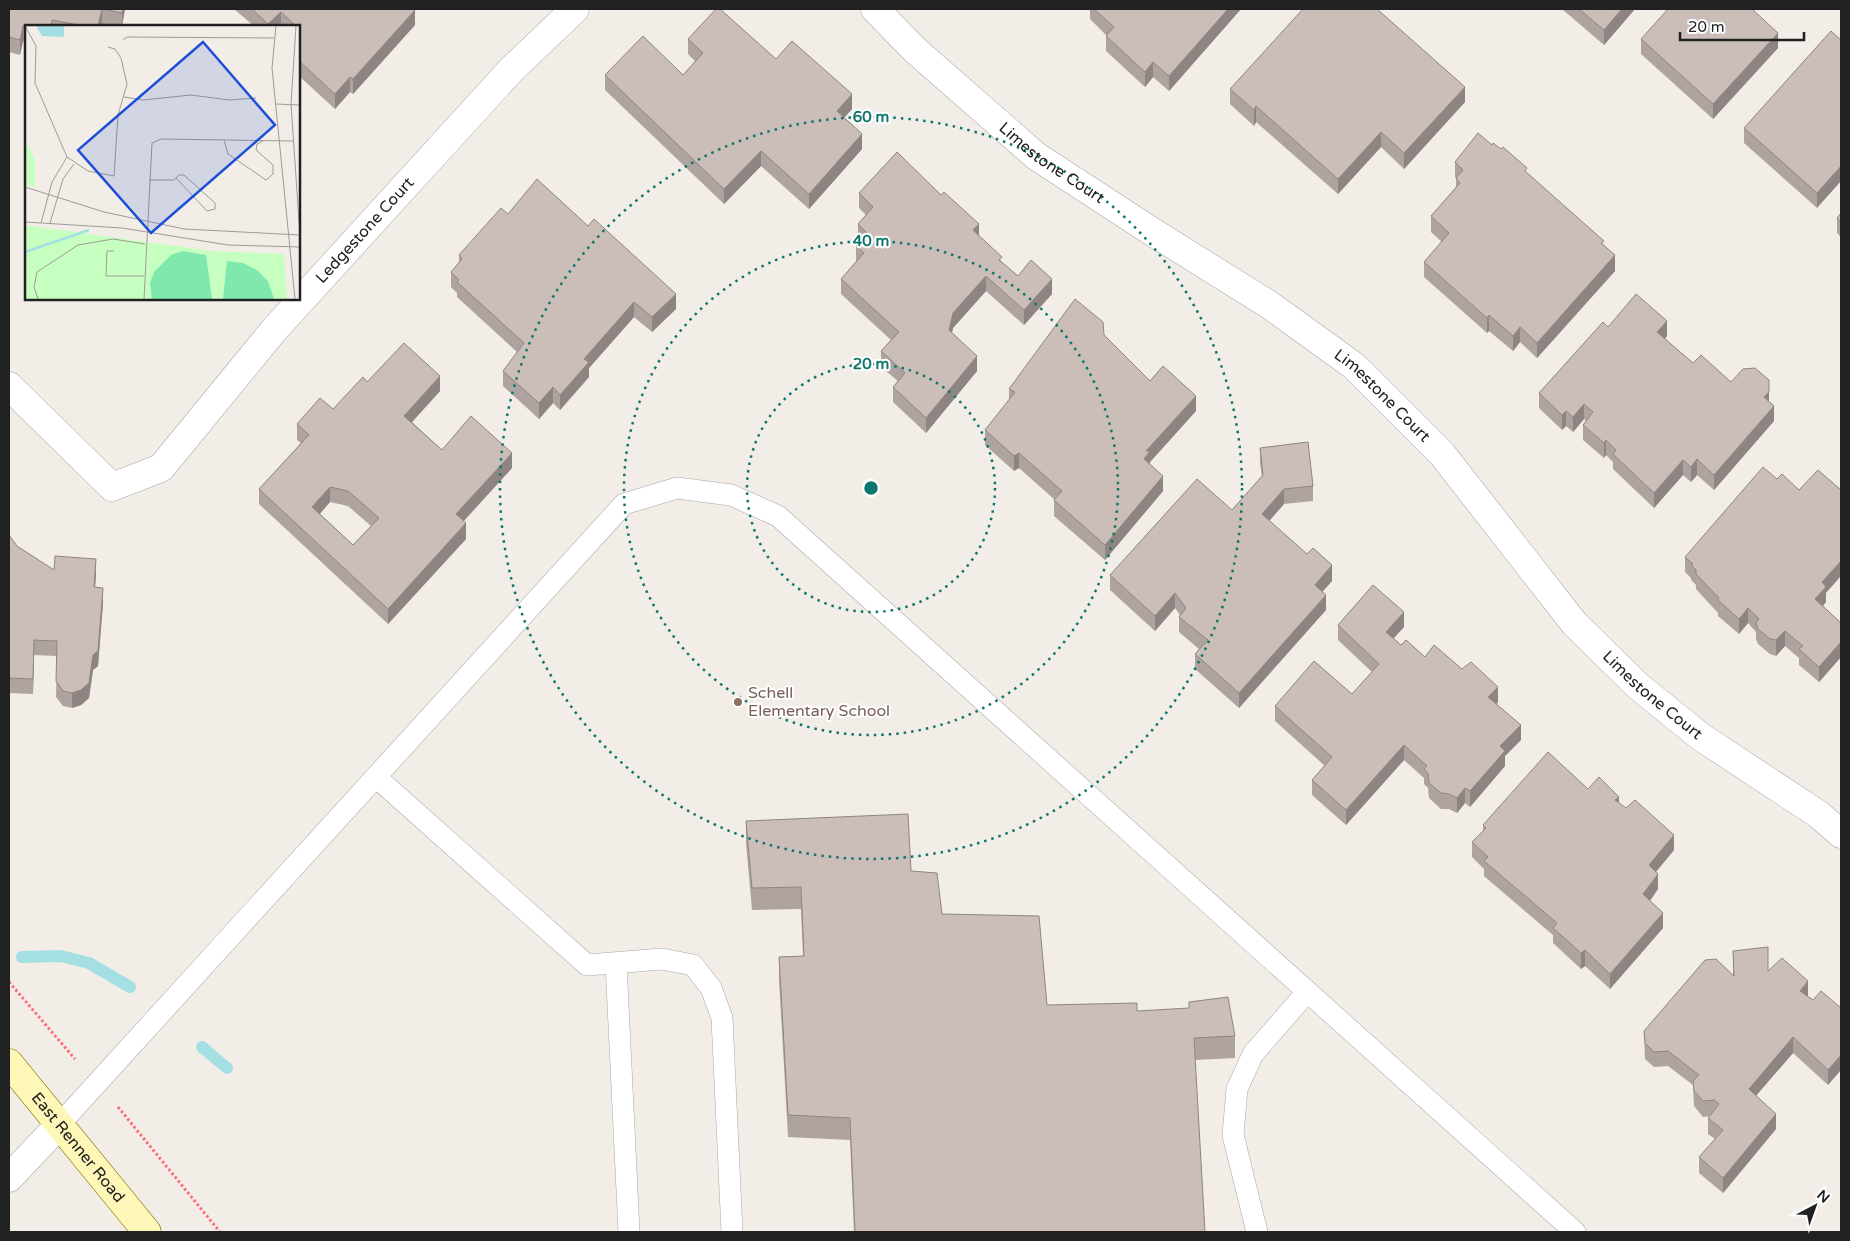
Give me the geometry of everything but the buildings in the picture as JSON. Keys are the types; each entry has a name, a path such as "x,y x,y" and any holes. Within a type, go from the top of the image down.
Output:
{"main road":[{"name":"East Renner Road","path":"9,1063 147,1232"}],"street":[{"name":"Ledgestone Court","path":"9,386 112,487 161,468 274,330 512,70 575,9"},
{"name":"Limestone Court","path":"875,9 915,50 1036,156 1271,306 1354,366 1442,454 1574,623 1638,686 1701,737 1818,814 1841,834"},
{"path":"9,1178 59,1125"}],"lane":[{"path":"59,1125 624,504 677,488 730,495 778,516 1575,1232"},
{"path":"376,777 587,965 662,959 693,965 712,988 722,1018 732,1232"},
{"path":"616,963 629,1232"},
{"path":"1256,1232 1233,1135 1237,1089 1253,1054 1307,992"}],"waterway":[{"path":"22,957 61,956 89,963 130,987"},
{"path":"202,1047 227,1068"}],"place":[{"name":"Schell Elementary School","path":"738,702"}]}
